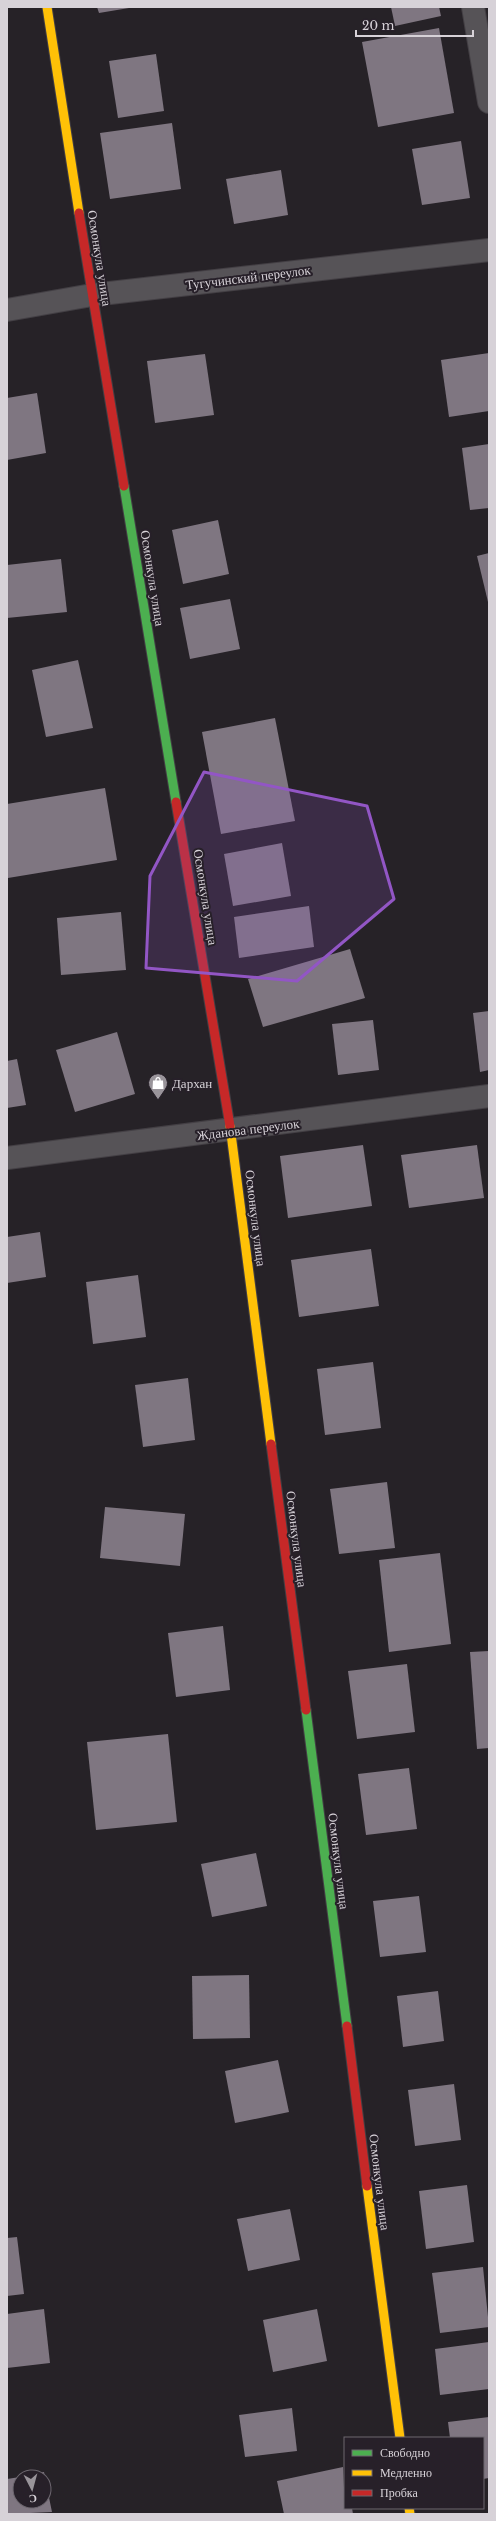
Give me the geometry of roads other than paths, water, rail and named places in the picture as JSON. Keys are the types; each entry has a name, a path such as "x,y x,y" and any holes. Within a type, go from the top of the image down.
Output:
{"street":[{"name":"Осмонкула улица","path":"47,7 92,295 232,1131 400,2437"},
{"path":"473,7 489,102"},
{"name":"Тугучинский переулок","path":"7,310 92,295 489,250"},
{"name":"Жданова переулок","path":"7,1158 232,1131 489,1096"}],"place":[{"name":"Дархан","path":"158,1100"}]}
